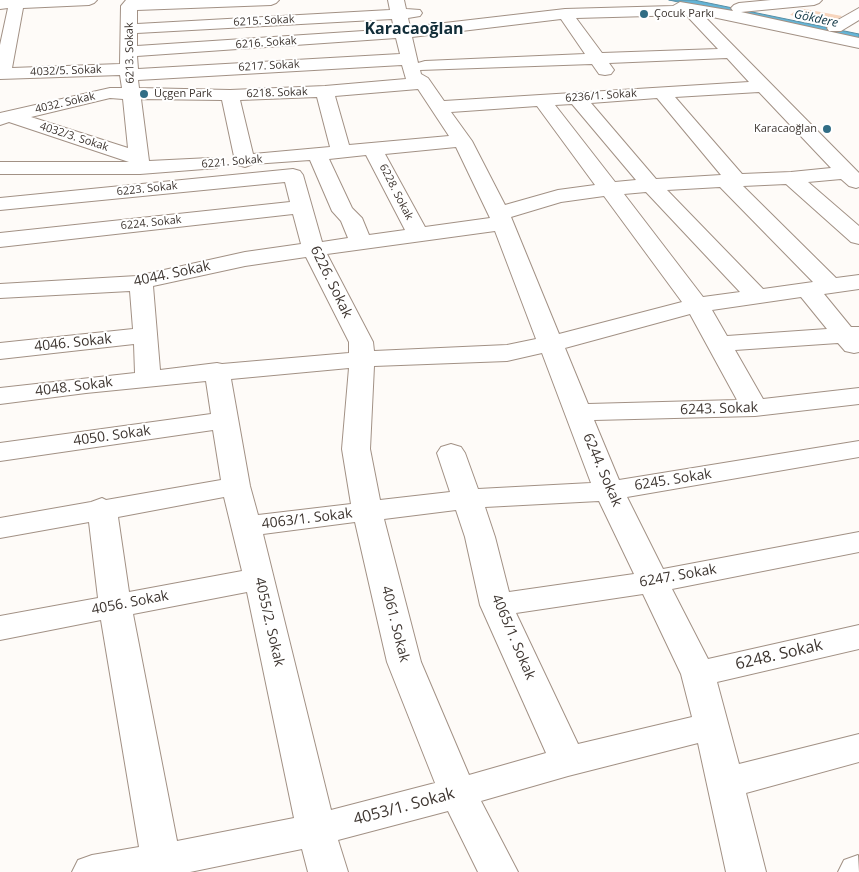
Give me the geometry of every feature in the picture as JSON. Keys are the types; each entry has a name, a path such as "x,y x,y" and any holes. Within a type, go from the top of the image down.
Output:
{"street":[{"path":"0,4 18,1 89,0"},
{"path":"132,3 271,0"},
{"path":"653,0 699,6 740,8 814,0"},
{"path":"18,1 6,98 130,81"},
{"name":"6213. Sokak","path":"132,3 129,29 130,81 139,163"},
{"name":"6215. Sokak","path":"129,29 413,6"},
{"name":"6244. Sokak","path":"410,32 413,6"},
{"path":"699,6 859,42"},
{"path":"699,6 733,54 853,178"},
{"name":"6216. Sokak","path":"130,50 272,43 410,32 516,12 564,7 699,6"},
{"name":"6244. Sokak","path":"397,7 410,32 419,72 439,107 462,141 501,219 609,491 698,674 726,783 746,872"},
{"path":"564,7 597,59 624,95"},
{"path":"740,8 859,32"},
{"path":"835,28 859,14"},
{"path":"272,43 289,93"},
{"path":"419,72 597,59 733,54"},
{"name":"6217. Sokak","path":"130,81 280,65 419,72"},
{"name":"6218. Sokak","path":"130,81 230,95 325,91 419,72"},
{"name":"4032. Sokak","path":"6,98 82,98 110,93 130,81"},
{"name":"6236/1. Sokak","path":"439,107 764,86"},
{"path":"325,91 342,152"},
{"path":"662,92 819,287 855,340"},
{"path":"230,95 246,160"},
{"name":"4032/3. Sokak","path":"6,98 139,163"},
{"path":"577,98 650,184 756,296"},
{"path":"542,100 697,305 755,408"},
{"name":"6221. Sokak","path":"0,168 139,163 172,177 246,160 462,141"},
{"name":"6228. Sokak","path":"374,149 418,235"},
{"path":"317,154 343,211 351,218 361,242"},
{"name":"6223. Sokak","path":"0,204 172,177 294,175"},
{"name":"6226. Sokak","path":"294,175 313,248 361,342 362,359"},
{"path":"791,178 859,237"},
{"name":"4044. Sokak","path":"0,291 141,283 151,279 245,259 313,248 418,235 501,219 558,196 608,189 650,184 731,180 853,178"},
{"name":"6224. Sokak","path":"0,240 302,208"},
{"name":"4048. Sokak","path":"0,396 216,372 362,359 507,353 551,344 697,305 859,282"},
{"path":"141,283 148,379"},
{"name":"4046. Sokak","path":"0,350 146,335"},
{"path":"719,344 855,340"},
{"name":"4061. Sokak","path":"362,359 356,449 367,512 404,662 458,793 498,872"},
{"name":"4055/2. Sokak","path":"216,372 236,486 260,579 316,830 328,872"},
{"name":"6243. Sokak","path":"578,412 755,408 859,396"},
{"name":"4050. Sokak","path":"0,452 225,420"},
{"name":"6245. Sokak","path":"367,512 466,499 609,491 859,449"},
{"name":"4065/1. Sokak","path":"451,453 480,537 496,605 568,760"},
{"path":"0,528 102,508 236,486"},
{"path":"102,508 115,605 162,866"},
{"name":"4063/1. Sokak","path":"247,526 367,512"},
{"name":"6247. Sokak","path":"496,605 652,582 859,542"},
{"name":"4056. Sokak","path":"0,628 260,579"},
{"name":"6248. Sokak","path":"698,674 859,637"},
{"name":"4053/1. Sokak","path":"92,872 162,866 316,830 458,793 568,760 712,726"},
{"path":"726,783 859,748"}],"shaded area":[{"path":"799,8 842,16 833,23 790,15"}],"water":[{"path":"669,0 694,0 859,34 859,41"}],"place":[{"name":"Çocuk Parkı","path":"644,14"},
{"name":"Üçgen Park","path":"144,94"},
{"name":"Karacaoğlan","path":"827,129"}],"district":[{"name":"Karacaoğlan","path":"414,29"}],"water label":[{"name":"Gökdere","path":"816,19"}]}
